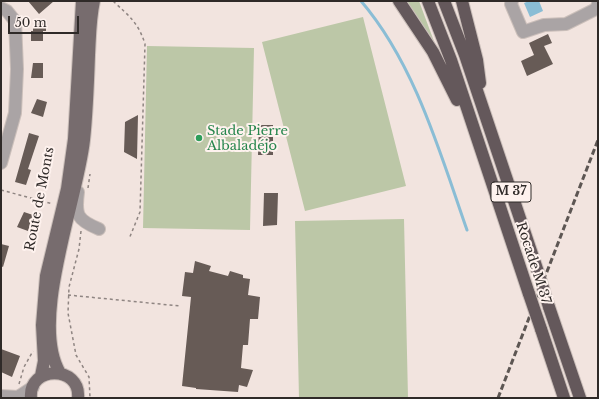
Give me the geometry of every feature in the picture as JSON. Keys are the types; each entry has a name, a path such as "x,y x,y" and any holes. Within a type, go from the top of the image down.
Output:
{"highway":[{"path":"399,1 433,52 478,141"},
{"name":"Rocade M 37","path":"428,1 478,141 564,398"},
{"name":"Rocade M 37","path":"444,1 484,112 580,398"},
{"path":"462,1 477,60 484,112"}],"main road":[{"name":"Route de Monts","path":"40,376 44,361 42,325 46,276 52,244 65,194 74,139 82,1"},
{"path":"60,373 56,366 52,347 53,292 60,245 70,213 82,158 87,110 91,18 94,1"},
{"path":"32,392 40,376 53,372 60,373 74,381 77,388 78,398"}],"street":[{"path":"512,1 511,4 523,32 544,25 566,24 596,9 598,4"},
{"path":"1,8 7,11 15,21 17,69 15,113 1,163"},
{"path":"82,158 76,211 82,220 99,229"},
{"path":"1,396 19,397 32,392"}],"path":[{"path":"113,1 132,18 139,28 145,44 140,212 129,239"},
{"path":"1,190 55,205"},
{"path":"68,295 180,306"},
{"path":"19,397 17,391 24,367 34,349"}],"green space":[{"path":"403,1 419,1 435,44"},
{"path":"363,17 406,186 305,211 262,42"},
{"name":"Stade Pierre Albaladéjo","path":"147,46 254,48 250,230 143,228"},
{"path":"404,219 408,398 299,398 295,221"}],"water":[{"path":"529,1 539,1 543,11 530,17 524,3"}],"building":[{"path":"28,1 54,1 39,14"},
{"path":"46,20 46,31 43,31 43,41 31,41 31,31 33,31 33,26 35,26 35,21"},
{"path":"548,34 552,43 544,46 553,64 527,76 521,61 534,55 529,43"},
{"path":"33,63 43,63 43,78 31,78"},
{"path":"37,99 47,102 43,117 31,113"},
{"path":"138,115 137,159 124,152 125,122"},
{"path":"259,125 273,125 273,155 258,155"},
{"path":"29,133 39,136 28,169 31,170 26,185 15,182"},
{"path":"264,193 278,193 277,225 263,226"},
{"path":"24,212 33,215 28,231 17,227"},
{"path":"1,244 9,246 3,267 1,266"},
{"path":"195,261 211,266 209,271 228,276 230,271 243,275 243,278 250,279 248,295 260,297 258,319 250,319 248,345 243,345 241,368 253,370 247,387 239,385 238,392 196,389 182,386 191,297 182,296 185,272 193,273"},
{"path":"1,349 20,356 12,377 1,372"}],"waterway":[{"path":"361,1 380,26 397,53 411,81 436,140 467,230"}],"railway":[{"path":"498,398 598,140"}],"place":[{"name":"Stade Pierre Albaladéjo","path":"199,138"}]}
